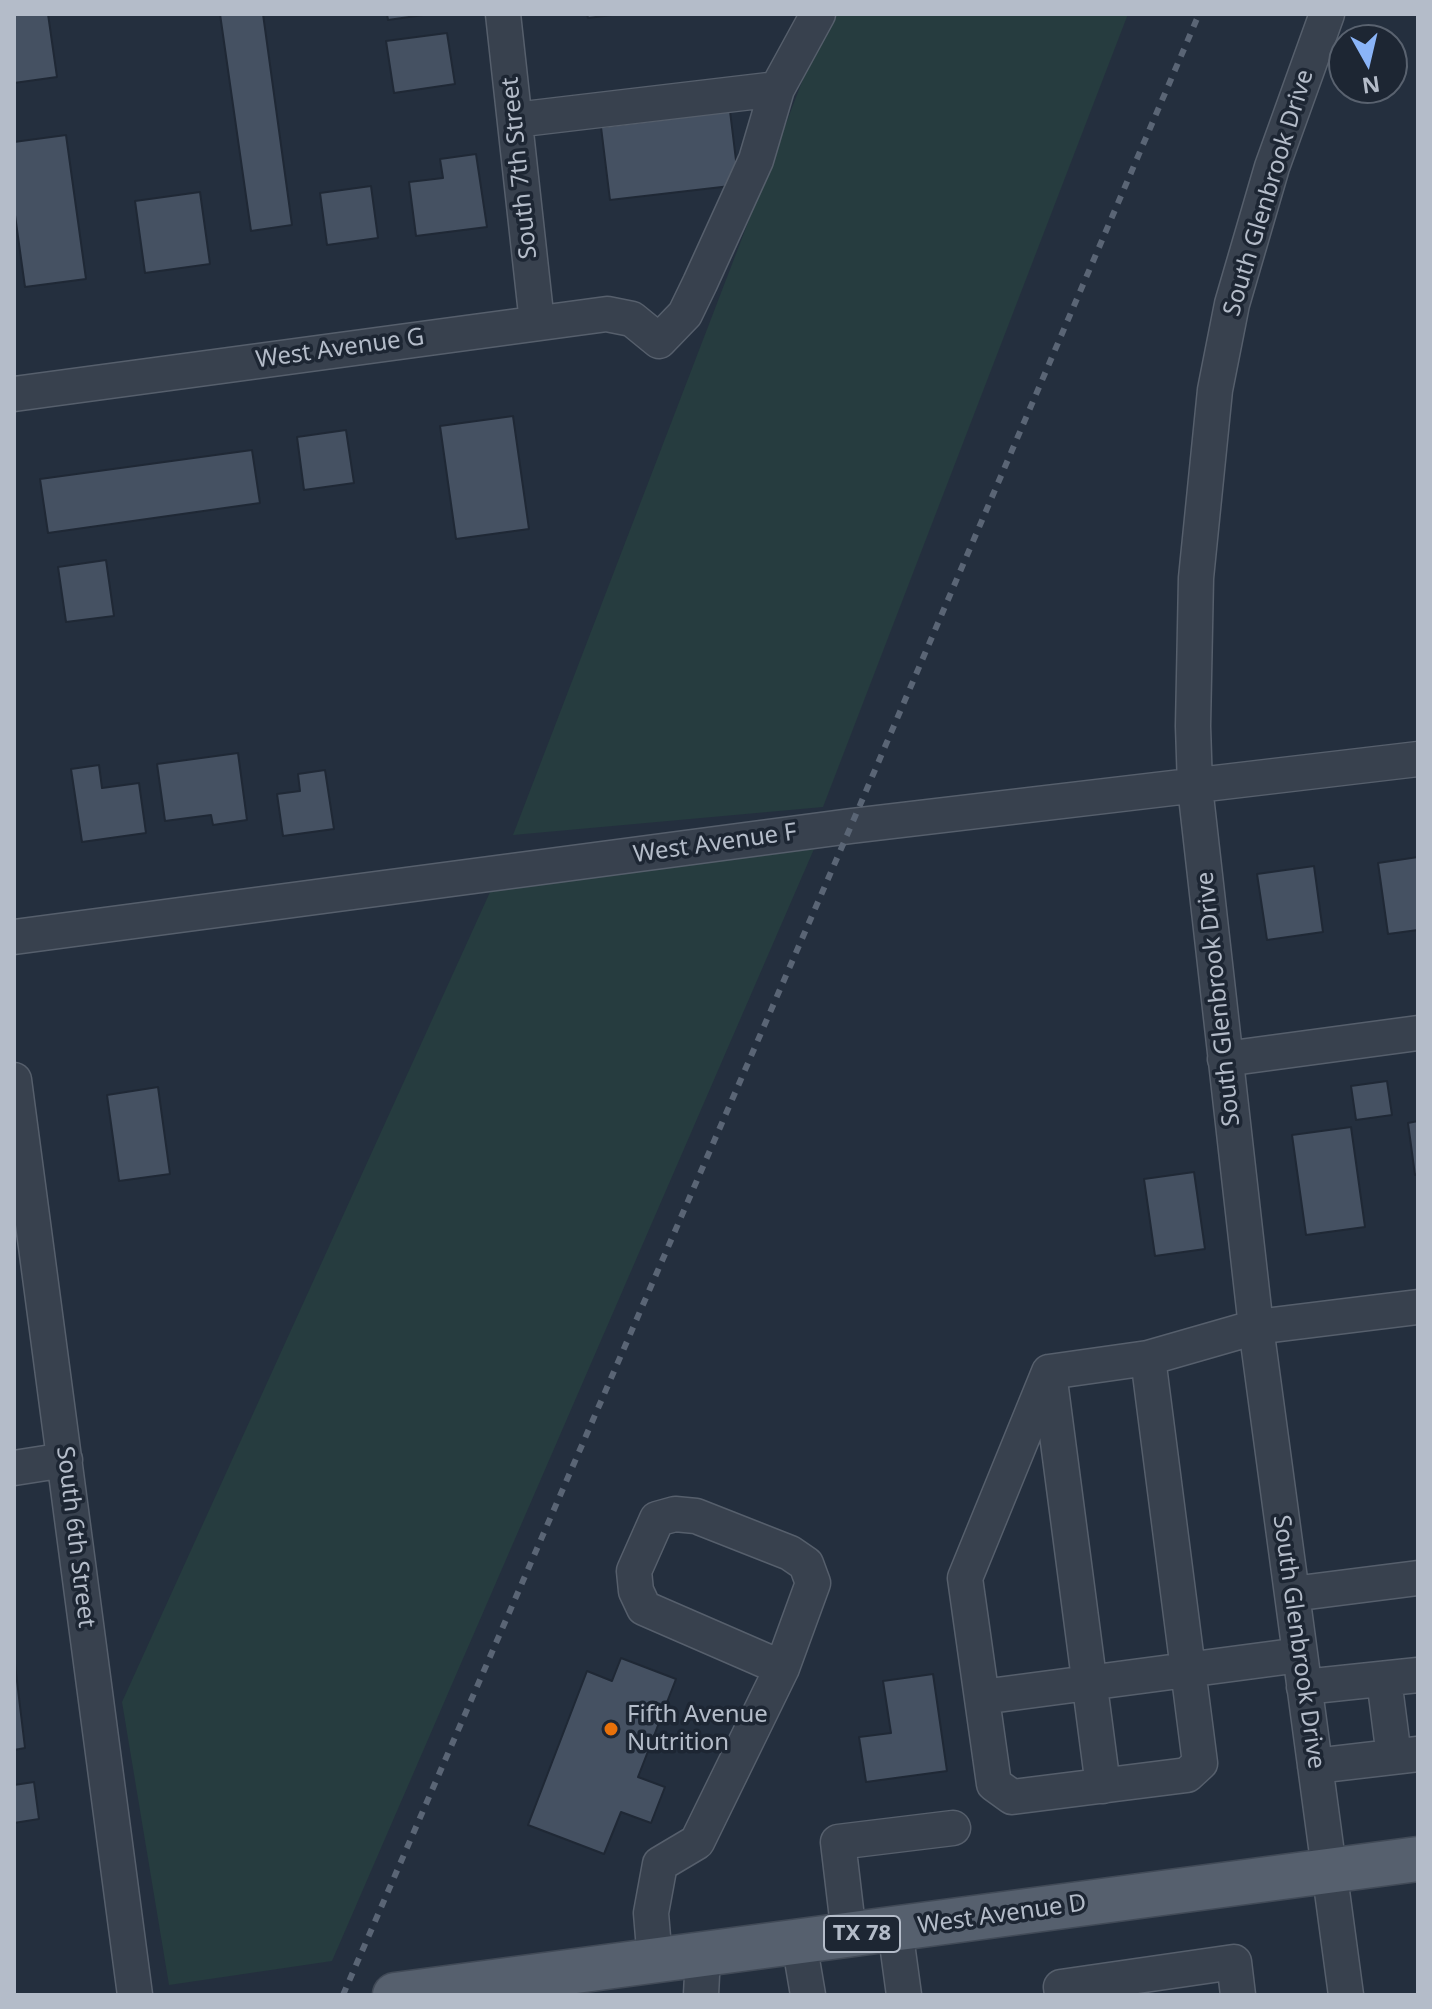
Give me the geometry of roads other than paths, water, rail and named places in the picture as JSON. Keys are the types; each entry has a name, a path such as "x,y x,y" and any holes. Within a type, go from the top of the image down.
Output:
{"main road":[{"name":"West Avenue D","path":"395,1995 655,1961 702,1975 799,1942 1418,1859"}],"street":[{"name":"South 7th Street","path":"503,14 537,323"},
{"path":"515,120 777,89 818,14"},
{"name":"South Glenbrook Drive","path":"1327,14 1272,167 1232,304 1215,390 1196,578 1193,726 1195,787 1256,1327 1346,1995"},
{"name":"West Avenue G","path":"14,394 607,314 632,319 659,341 685,314 707,269 756,160 777,89"},
{"name":"West Avenue F","path":"14,937 836,828 1418,759"},
{"path":"1225,1059 1418,1033"},
{"name":"South 6th Street","path":"14,1080 135,1995"},
{"path":"1049,1372 1148,1358 1256,1327 1418,1307"},
{"path":"1049,1372 965,1578 994,1784 1012,1797 1187,1775 1200,1763 1148,1358"},
{"path":"1049,1372 1103,1786"},
{"path":"14,1468 65,1460"},
{"path":"655,1961 651,1913 660,1864 697,1842 782,1668 813,1583 806,1564 790,1553 696,1516 675,1514 657,1519 634,1571 636,1591 644,1608 782,1668"},
{"path":"1292,1594 1418,1578"},
{"path":"982,1697 1188,1669 1302,1671 1384,1679 1418,1675"},
{"path":"1315,1766 1406,1756 1384,1679"},
{"path":"849,1935 838,1842 953,1828"},
{"path":"895,1929 904,1995"},
{"path":"799,1942 808,1995"},
{"path":"1062,1991 1152,1985 1234,1962 1238,1995"}],"railway":[{"path":"343,1995 851,826 1199,14"}],"place":[{"name":"Fifth Avenue Nutrition","path":"611,1729"}]}
